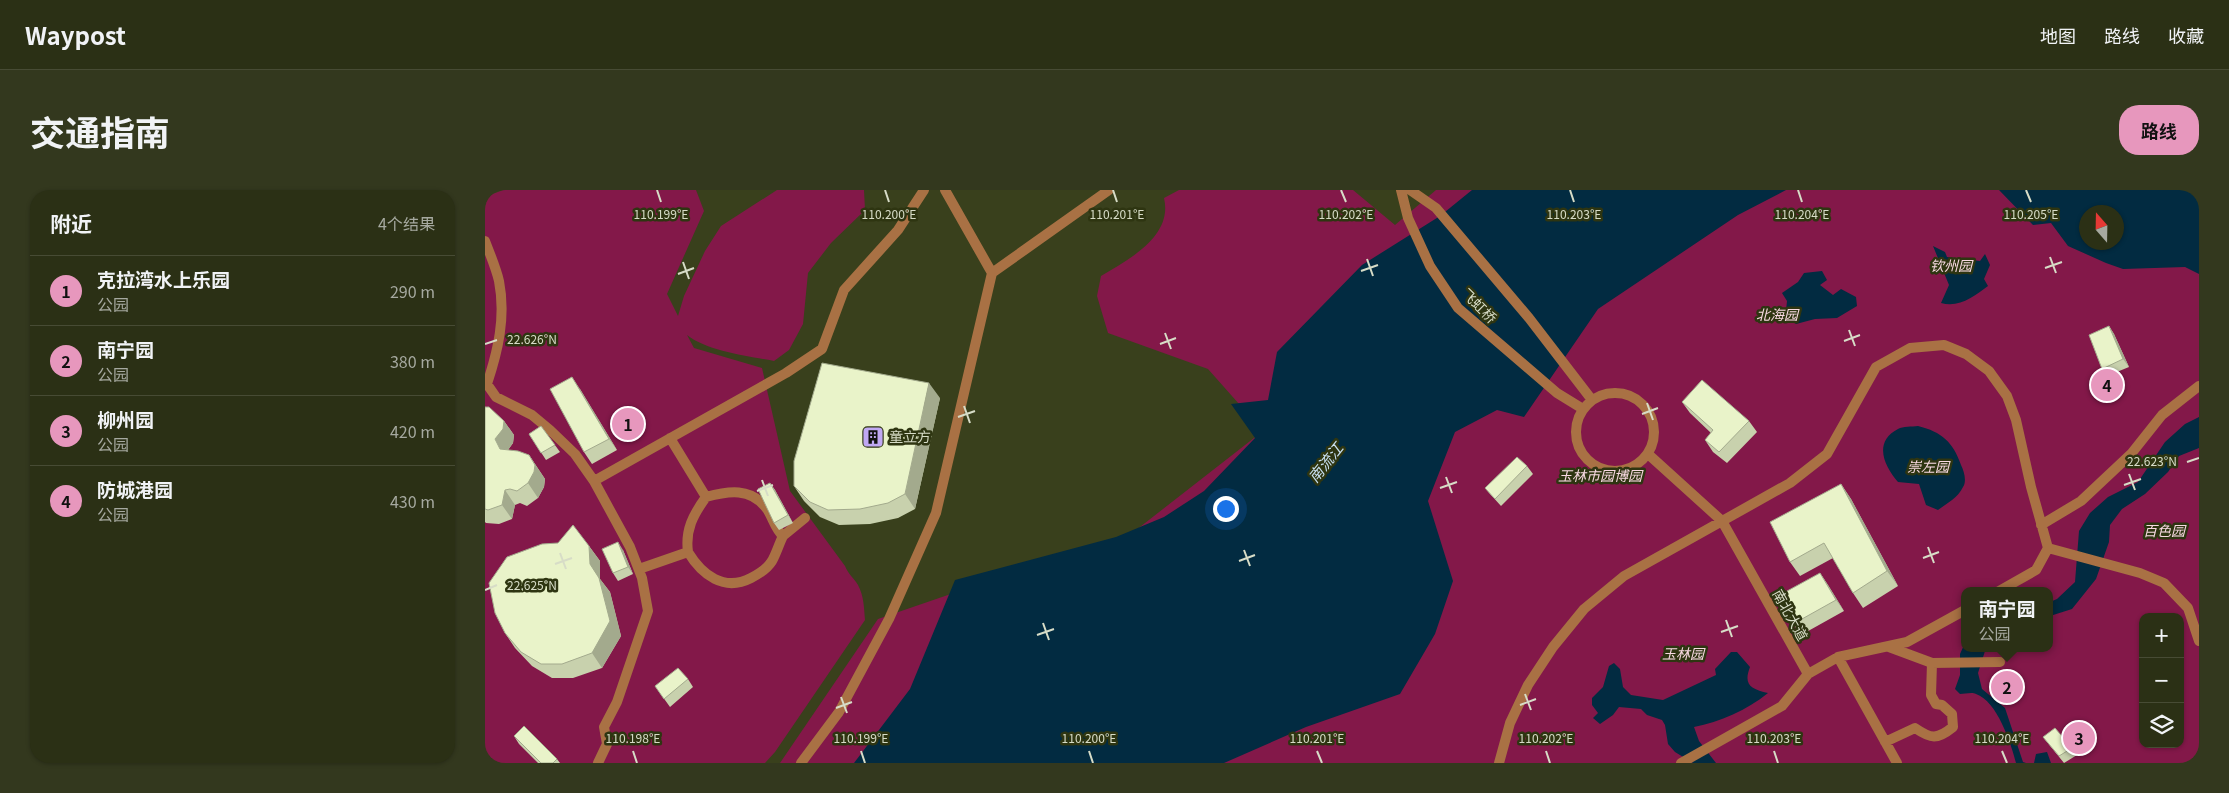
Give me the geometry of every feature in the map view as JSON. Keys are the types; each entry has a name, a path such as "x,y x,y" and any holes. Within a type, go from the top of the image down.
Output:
{"street":[{"path":"594,481 787,373 822,349 844,290 898,230 924,190"},
{"path":"945,190 992,273"},
{"path":"801,763 839,712 889,619 935,512 992,273 1109,190"},
{"name":"飞虹桥","path":"1401,190 1408,218 1430,266 1458,308 1557,394 1583,409"},
{"name":"飞虹桥","path":"1410,190 1436,208 1523,310 1592,400"},
{"path":"485,241 499,281 501,305 501,329 496,356 486,385 496,398 532,415 575,454 594,481 630,547 639,569 648,611 617,702 604,727 607,744 598,763"},
{"path":"1499,763 1510,723 1528,685 1553,647 1584,609 1624,576 1790,483 1827,454 1876,367 1910,348 1944,345 1966,354 1989,371 2007,396 2016,420 2048,548 2036,570 2006,587"},
{"path":"2041,525 2081,501 2131,454 2162,415 2199,386"},
{"path":"1618,393 1631,396 1643,404 1650,415 1654,428 1653,441 1648,454 1639,463 1628,469 1610,470 1592,464 1583,456 1576,439 1577,420 1583,409 1592,400 1605,394 1618,393"},
{"path":"670,438 706,498"},
{"name":"南北大道","path":"1648,454 1721,521 1808,674"},
{"path":"783,536 767,509 755,497 739,491 723,492 706,498 694,514 686,541 688,552 696,565 712,578 728,584 743,582 763,571 772,561 783,536 805,518"},
{"path":"2048,548 2101,564 2140,573 2164,583 2188,608 2199,641"},
{"path":"639,569 688,552"},
{"path":"1684,761 1782,706 1808,674 1838,657 1907,642 1961,612"},
{"path":"1887,647 1932,663 2000,662"},
{"path":"1838,657 1897,763"},
{"path":"1885,742 1915,728 1929,737 1943,735 1953,727 1952,714 1942,704 1936,704 1931,695 1932,663"}],"green space":[{"path":"503,190 696,190 704,211 667,294 678,316 684,296 705,251 721,226 777,190 864,190 865,210 831,243 808,273 803,324 789,350 774,361 716,349 695,341 687,335 694,348 762,368 790,491 845,566 860,589 863,598 865,620 775,752 765,763 485,763 485,197"},
{"name":"玉林市园博园","path":"1179,190 1353,190 1395,225 1436,190 2143,190 2199,211 2199,763 780,763 878,619 977,585 1113,548 1263,431 1208,369 1108,333 1097,296 1101,276 1147,245 1156,235 1162,224 1165,212 1164,198"}],"water":[{"name":"南流江","path":"1472,190 1786,190 1738,215 1598,309 1524,417 1497,410 1455,432 1428,501 1453,581 1435,634 1400,694 1306,727 1224,763 854,763 910,689 955,580 1116,537 1164,517 1204,491 1255,438 1231,404 1268,400 1277,352 1362,265 1440,216"},
{"path":"1999,190 2199,190 2199,274 2185,267 2123,269 2068,246 2051,223 2033,225"},
{"path":"1933,246 1945,252 1947,257 1980,261 1985,254 1990,265 1984,279 1988,286 1961,302 1954,304 1941,303 1949,285"},
{"path":"1822,271 1827,280 1820,285 1833,295 1841,289 1856,297 1857,306 1837,318 1815,319 1796,324 1790,318 1797,314 1786,311 1787,301 1782,293 1798,282 1804,273"},
{"path":"2199,417 2199,448 2179,456 2168,472 2145,494 2122,509 2110,525 2109,542 2096,579 2072,609 2053,615 2053,601 2075,582 2079,531 2090,513 2108,497 2138,482 2165,442 2185,424"},
{"path":"1918,426 1934,431 1950,444 1958,457 1964,473 1965,482 1961,491 1938,510 1926,505 1919,484 1898,482 1885,462 1883,454 1885,441 1890,434 1900,428"},
{"path":"1731,652 1737,652 1750,667 1747,678 1750,685 1757,690 1768,693 1751,705 1733,714 1714,722 1694,727 1699,741 1716,763 1693,763 1675,752 1668,744 1665,725 1662,720 1647,715 1641,709 1619,707 1613,715 1600,724 1593,718 1598,713 1592,705 1592,698 1603,687 1609,666 1614,663 1620,669 1623,687 1631,695 1663,700 1716,675 1715,669"},
{"path":"1961,652 1985,652 1978,673 1982,689 2005,708 2023,762 2026,763 2016,763 2007,734 1997,714 1984,698 1970,693 1960,694 1955,689 1960,675"},
{"path":"2047,752 2051,763 2034,763 2036,754"}],"building":[{"path":"2109,326 2123,359 2102,369 2089,335"},
{"name":"童立方","path":"822,363 929,383 905,494 888,503 860,509 828,510 810,502 794,486 794,461"},
{"path":"572,377 609,439 584,452 550,389"},
{"path":"1702,380 1749,421 1719,452 1705,440 1713,430 1682,402"},
{"path":"485,407 489,407 504,421 503,429 495,439 500,449 518,451 529,455 535,465 534,472 528,483 517,491 505,490 502,505 488,510 485,509"},
{"path":"541,426 555,445 541,453 529,434"},
{"path":"1517,457 1527,466 1495,499 1485,488"},
{"path":"770,483 788,515 774,523 758,489"},
{"path":"1841,484 1887,571 1853,593 1824,543 1790,562 1770,522"},
{"path":"573,525 589,546 590,564 599,578 610,621 592,653 562,664 541,664 521,652 505,633 495,613 489,583 507,557 542,544 558,543"},
{"path":"618,542 628,567 613,573 602,549"},
{"path":"1820,573 1836,600 1793,624 1778,596"},
{"path":"678,668 688,679 664,699 655,686"},
{"path":"524,726 557,759 553,763 541,763 514,736"},
{"path":"2055,728 2072,748 2059,756 2043,737"}],"place":[{"name":"防城港园","path":"2107,385"},
{"name":"克拉湾水上乐园","path":"628,424"},
{"name":"童立方","path":"873,437"},
{"name":"南宁园","path":"2007,687"},
{"name":"柳州园","path":"2079,738"}],"park label":[{"name":"钦州园","path":"1951,266"},
{"name":"北海园","path":"1777,315"},
{"name":"崇左园","path":"1928,467"},
{"name":"百色园","path":"2164,531"},
{"name":"玉林园","path":"1683,654"}]}
